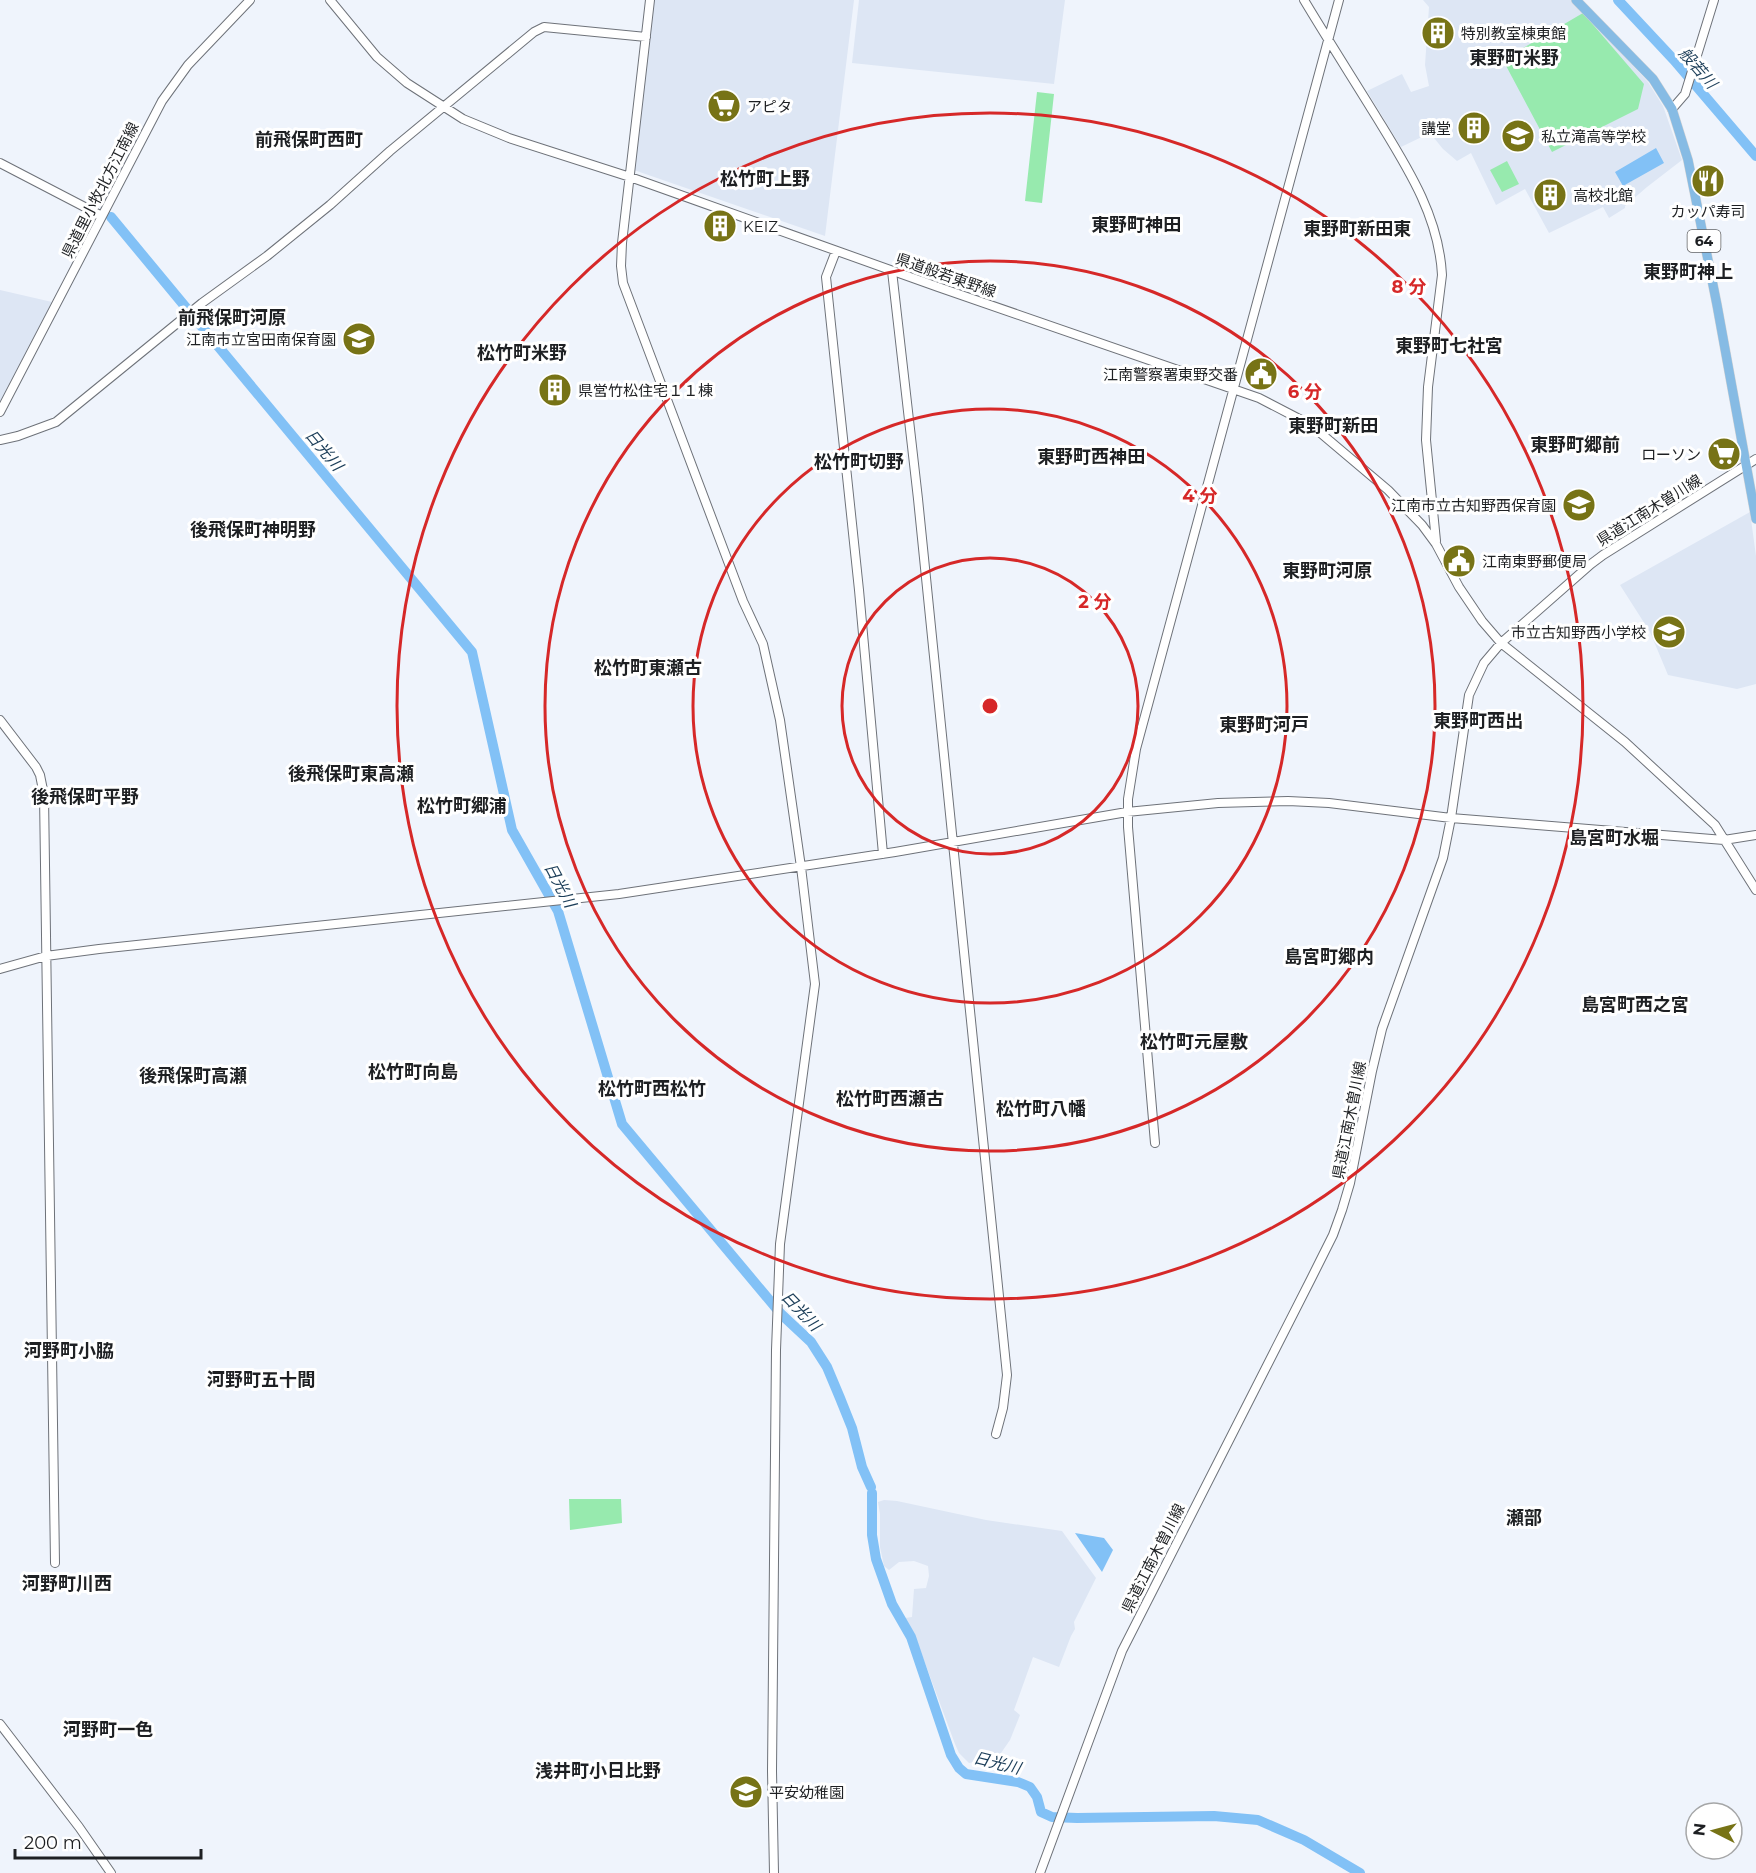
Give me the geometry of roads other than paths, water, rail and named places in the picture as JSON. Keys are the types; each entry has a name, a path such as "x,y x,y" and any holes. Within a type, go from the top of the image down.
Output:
{"main road":[{"name":"64","path":"1576,0 1653,79 1671,109 1688,160 1756,519"}],"street":[{"name":"県道里小牧北方江南線","path":"0,412 162,101 193,59 250,0"},
{"name":"県道般若東野線","path":"330,0 377,57 406,83 463,119 509,138 630,177 892,271 1260,398 1311,425 1388,490 1422,525 1436,544 1459,587 1482,621 1501,643 1625,742 1715,825 1756,890"},
{"path":"650,0 622,243 623,283 742,601 763,644 780,720 814,972 814,992 782,1221 777,1309 772,1764 774,1873"},
{"path":"1304,0 1420,192 1433,228 1442,265 1428,387 1426,440 1436,544"},
{"path":"1155,1143 1127,812 1136,749 1339,0"},
{"path":"1671,109 1685,94 1714,0"},
{"path":"0,440 56,422 202,303 267,256 330,205 441,107 471,86 534,32 544,27 646,37"},
{"path":"0,163 102,216"},
{"path":"836,251 826,276 859,590 883,854"},
{"path":"892,271 1007,1375 1003,1408 996,1434"},
{"name":"県道江南木曽川線","path":"1040,1873 1122,1651 1333,1235 1350,1183 1382,1029 1435,885 1446,845 1469,695 1475,677 1501,643 1603,555 1756,459"},
{"path":"0,720 40,775 44,795 55,1563"},
{"path":"0,969 46,956 99,949 619,894 883,854 1127,812 1218,803 1288,801 1329,803 1451,818 1724,840 1756,835"},
{"path":"0,1724 79,1827 111,1873"}],"water":[{"path":"1656,148 1664,163 1623,186 1615,172"},
{"path":"1075,1533 1104,1538 1113,1550 1102,1572"}],"waterway":[{"name":"般若川","path":"1618,0 1674,60 1756,156"},
{"name":"日光川","path":"111,217 188,310"},
{"name":"日光川","path":"193,316 472,652 512,830 558,911 622,1124 781,1314 811,1342 827,1367 840,1398 852,1428 862,1467 871,1487"},
{"name":"日光川","path":"872,1493 872,1535 876,1559 892,1604 911,1637 951,1755 966,1774 1018,1782 1030,1787 1037,1797 1041,1812 1052,1817 1214,1816 1258,1820 1304,1840 1360,1873"}],"place":[{"name":"特別教室棟東館","path":"1438,33"},
{"name":"アピタ","path":"724,106"},
{"name":"講堂","path":"1474,128"},
{"name":"私立滝高等学校","path":"1518,136"},
{"name":"カッパ寿司","path":"1708,181"},
{"name":"高校北館","path":"1550,195"},
{"name":"KEIZ","path":"720,226"},
{"name":"江南市立宮田南保育園","path":"359,339"},
{"name":"江南警察署東野交番","path":"1261,374"},
{"name":"県営竹松住宅１１棟","path":"555,390"},
{"name":"ローソン","path":"1724,454"},
{"name":"江南市立古知野西保育園","path":"1579,505"},
{"name":"江南東野郵便局","path":"1459,561"},
{"name":"市立古知野西小学校","path":"1669,632"},
{"name":"平安幼稚園","path":"746,1792"}],"district":[{"name":"東野町米野","path":"1514,58"},
{"name":"前飛保町西町","path":"309,140"},
{"name":"松竹町上野","path":"765,179"},
{"name":"東野町神田","path":"1136,225"},
{"name":"東野町新田東","path":"1357,229"},
{"name":"東野町神上","path":"1688,272"},
{"name":"前飛保町河原","path":"232,318"},
{"name":"東野町七社宮","path":"1449,346"},
{"name":"松竹町米野","path":"522,353"},
{"name":"東野町新田","path":"1333,426"},
{"name":"東野町郷前","path":"1575,445"},
{"name":"東野町西神田","path":"1091,457"},
{"name":"松竹町切野","path":"859,462"},
{"name":"後飛保町神明野","path":"253,530"},
{"name":"東野町河原","path":"1327,571"},
{"name":"松竹町東瀬古","path":"648,668"},
{"name":"東野町西出","path":"1478,721"},
{"name":"東野町河戸","path":"1264,725"},
{"name":"後飛保町東高瀬","path":"351,774"},
{"name":"後飛保町平野","path":"85,797"},
{"name":"松竹町郷浦","path":"462,806"},
{"name":"島宮町水堀","path":"1614,838"},
{"name":"島宮町郷内","path":"1329,957"},
{"name":"島宮町西之宮","path":"1635,1005"},
{"name":"松竹町元屋敷","path":"1194,1042"},
{"name":"松竹町向島","path":"413,1072"},
{"name":"後飛保町高瀬","path":"193,1076"},
{"name":"松竹町西松竹","path":"652,1089"},
{"name":"松竹町西瀬古","path":"890,1099"},
{"name":"松竹町八幡","path":"1041,1109"},
{"name":"河野町小脇","path":"69,1351"},
{"name":"河野町五十間","path":"261,1380"},
{"name":"瀬部","path":"1524,1518"},
{"name":"河野町川西","path":"67,1584"},
{"name":"河野町一色","path":"108,1730"},
{"name":"浅井町小日比野","path":"598,1771"}]}
